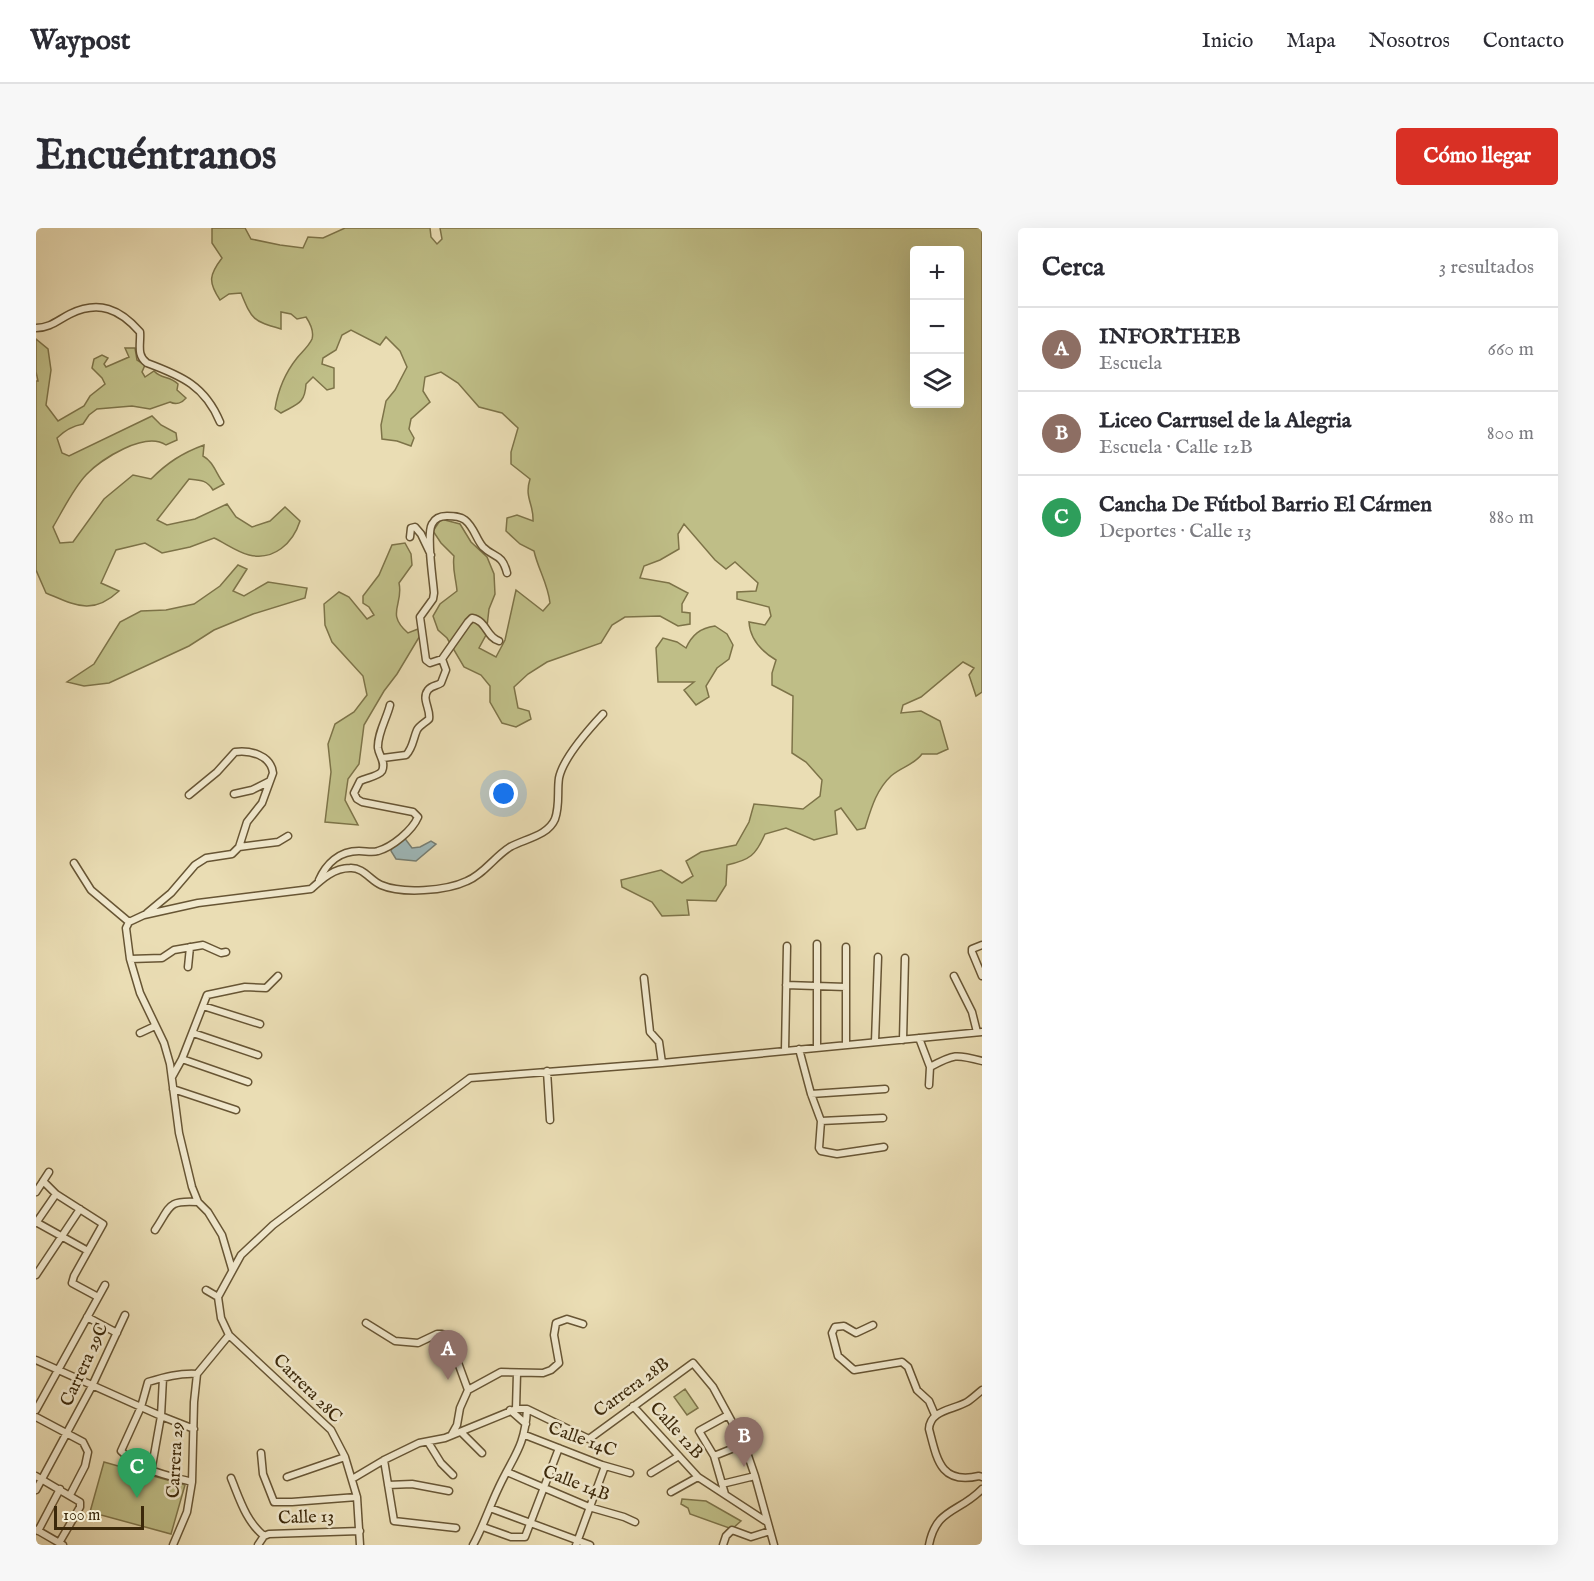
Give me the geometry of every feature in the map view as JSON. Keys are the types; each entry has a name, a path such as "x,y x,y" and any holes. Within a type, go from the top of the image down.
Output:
{"street":[{"path":"36,328 46,328 84,309 96,307 111,309 132,323 140,332 139,354 141,359 188,381 210,400 220,422"},
{"path":"499,641 492,638 481,621 472,618 442,659 430,663 426,660 424,631 420,617 433,599 434,593 431,556 433,522 440,516 454,516 466,521 483,547 500,558 507,573"},
{"path":"410,537 411,528 415,527 421,534 431,556"},
{"path":"383,759 406,755 411,750 416,732 429,719 426,695 429,688 441,683 444,676 446,670 442,659"},
{"path":"318,884 328,863 357,851 377,852 385,848 415,824 418,817 413,812 362,802 354,793 360,781 382,772 383,759 378,748 390,705"},
{"path":"232,1269 222,1234 208,1212 198,1203 192,1187 179,1133 172,1077 164,1043 140,993 130,959 126,928 129,922 144,915 220,899 311,889 338,870 351,867 359,869 381,885 394,889 410,890 453,886 467,881 478,875 501,853 548,829 556,814 559,778 563,766 603,714"},
{"path":"144,915 171,893 195,865 206,858 232,854 240,847 247,822 262,803 270,781 273,772 270,762 248,751 235,752 217,772 189,795"},
{"path":"234,794 252,790 270,781"},
{"path":"240,847 278,842 288,836"},
{"path":"74,863 92,890 129,922"},
{"path":"817,944 817,1048"},
{"path":"130,959 162,957 174,950 204,945 221,953 226,952"},
{"path":"982,945 972,949 972,952 982,976"},
{"path":"785,1051 787,946"},
{"path":"188,967 190,947"},
{"path":"846,947 846,1045"},
{"path":"876,1042 878,957"},
{"path":"903,1040 905,958"},
{"path":"172,1077 182,1059 207,995 244,987 266,988 278,976"},
{"path":"206,1290 218,1297 241,1255 273,1225 470,1078 662,1063 980,1032 954,976"},
{"path":"644,978 650,1032 659,1042 662,1063"},
{"path":"786,985 846,987"},
{"path":"203,1006 260,1024"},
{"path":"140,1033 155,1026"},
{"path":"193,1033 258,1055"},
{"path":"919,1038 930,1067 929,1085"},
{"path":"799,1050 821,1121 819,1148 825,1153 837,1154 884,1147"},
{"path":"930,1067 952,1056 962,1055 982,1061"},
{"path":"182,1059 248,1082"},
{"path":"547,1071 550,1120"},
{"path":"173,1089 236,1110"},
{"path":"811,1094 885,1089"},
{"path":"821,1121 883,1118"},
{"path":"36,1192 49,1172"},
{"path":"44,1181 56,1194 102,1224 72,1283 98,1297"},
{"path":"56,1194 36,1223 88,1251"},
{"path":"154,1230 173,1204 178,1201 198,1203"},
{"path":"37,1274 80,1209"},
{"path":"36,1410 105,1285"},
{"name":"Carrera 28C","path":"218,1297 221,1318 229,1335 331,1430 345,1457 357,1497 360,1545"},
{"name":"Carrera 29C","path":"36,1490 39,1478 68,1433 93,1386 125,1315"},
{"path":"87,1317 117,1333"},
{"path":"452,1434 468,1390 501,1372 543,1373 551,1370 559,1363 554,1335 556,1323 567,1319 583,1324"},
{"path":"366,1323 395,1341 418,1343 437,1334 446,1335 454,1350 468,1390"},
{"path":"873,1325 856,1334 844,1326 835,1327 832,1333 838,1356 854,1370 902,1362 908,1367 917,1390 929,1401 936,1415"},
{"path":"192,1482 151,1472 131,1461 121,1451 141,1407 148,1382 181,1373 197,1374 229,1335"},
{"path":"36,1360 194,1429"},
{"name":"Carrera 28B","path":"527,1410 589,1438 693,1363 713,1387 728,1414"},
{"path":"517,1373 513,1409 526,1424"},
{"name":"Carrera 29","path":"173,1545 188,1512 192,1482 197,1374"},
{"path":"151,1472 161,1416 163,1378"},
{"path":"982,1390 967,1402 936,1415 929,1423 928,1429 939,1462 945,1471 957,1478 979,1476 982,1478"},
{"name":"Calle 12B","path":"633,1406 698,1477 768,1523"},
{"path":"352,1479 419,1443 445,1438 513,1409 527,1410 525,1435 473,1545"},
{"path":"726,1495 714,1456 699,1431 728,1414 744,1444 774,1545"},
{"path":"36,1417 83,1442 88,1452 70,1495"},
{"path":"461,1432 482,1453"},
{"name":"Calle 14C","path":"525,1435 605,1466 630,1473"},
{"path":"428,1442 453,1475"},
{"path":"714,1456 744,1444"},
{"path":"483,1527 511,1537 525,1537 559,1448"},
{"path":"261,1453 263,1474 274,1502 357,1497"},
{"path":"651,1473 679,1456"},
{"path":"287,1477 345,1457"},
{"path":"384,1460 394,1521 456,1528"},
{"path":"577,1543 605,1466"},
{"name":"Calle 14B","path":"507,1472 589,1507 635,1522"},
{"path":"722,1484 755,1476"},
{"path":"671,1492 698,1477"},
{"path":"39,1478 70,1495 80,1502 80,1507 61,1544 37,1531 60,1490"},
{"path":"231,1478 248,1519 264,1536"},
{"path":"388,1485 412,1484 449,1491"},
{"path":"929,1545 932,1530 941,1518 968,1502 982,1489"},
{"path":"490,1508 577,1543 590,1545"},
{"path":"723,1545 732,1530 754,1537 770,1531"},
{"name":"Calle 13","path":"258,1545 264,1536 360,1531"}],"shaded area":[{"path":"212,228 245,228 251,239 303,248 308,237 323,238 345,228 430,228 431,237 437,244 442,239 440,228 982,228 982,692 976,696 969,675 974,668 963,662 921,697 903,705 901,713 921,711 940,721 948,749 937,754 922,754 891,776 878,794 865,828 857,830 841,808 835,811 837,834 814,840 786,828 765,834 751,856 727,865 726,885 716,901 687,900 689,915 662,916 652,902 622,887 621,880 661,870 682,883 693,876 686,861 701,852 736,845 749,822 754,804 803,809 820,796 822,780 806,762 792,753 793,696 772,685 772,673 776,660 757,644 750,628 749,622 765,625 771,616 769,607 737,599 737,592 756,591 758,583 735,562 726,569 715,560 684,524 678,534 679,549 644,566 640,578 669,583 688,593 682,604 682,612 690,613 690,624 678,626 660,616 625,617 612,625 601,643 547,662 528,674 514,687 518,708 529,711 531,719 516,727 502,723 490,702 490,686 481,675 464,667 447,638 438,630 433,616 440,604 457,591 454,556 433,531 441,519 460,524 471,542 487,557 494,574 495,594 489,609 486,635 479,648 496,657 505,640 516,590 543,611 550,603 534,551 520,544 506,531 507,518 517,515 533,521 528,491 530,479 511,464 511,452 518,428 502,413 479,407 458,383 441,372 425,377 423,391 430,402 411,419 409,429 414,438 411,446 382,439 381,425 386,401 395,390 407,367 400,351 386,337 380,345 351,330 342,335 336,350 323,358 322,364 334,368 334,388 327,390 313,377 306,384 302,400 281,413 275,409 280,388 289,370 312,339 310,325 306,317 297,319 291,314 281,312 281,329 264,324 251,314 241,293 229,294 220,300 213,288 212,274 222,258 212,243"},
{"path":"36,339 48,349 51,370 46,405 58,421 84,406 90,396 105,384 92,368 94,359 102,355 108,358 104,364 106,367 129,357 125,348 135,348 137,360 145,365 142,372 145,377 154,371 172,380 178,384 177,390 186,398 179,403 170,402 150,409 132,406 97,409 83,424 69,429 57,438 62,453 69,456 152,416 161,425 176,433 177,440 166,445 157,442 135,444 112,455 86,475 68,500 53,527 60,543 73,542 104,499 133,475 151,479 175,459 204,445 203,456 212,465 224,484 213,490 206,482 189,479 157,520 167,525 195,519 227,504 236,517 252,527 270,521 285,507 300,521 293,536 274,553 258,556 240,552 214,538 190,547 162,553 145,543 116,550 101,583 119,591 100,604 83,606 46,593 36,570 36,381 38,381"},
{"path":"405,543 411,554 412,565 399,583 396,614 401,626 408,633 418,629 421,634 364,725 359,764 348,779 345,800 358,825 325,822 331,772 328,744 335,724 354,712 367,695 363,676 332,642 325,625 324,604 339,592 349,597 367,619 374,615 363,603 363,596 379,575 392,545"},
{"path":"238,565 247,569 233,591 244,596 268,582 307,588 305,598 253,614 214,630 189,646 109,683 84,686 67,682 94,664 120,622 141,611 166,610 194,604 220,586"},
{"path":"715,626 727,634 733,645 729,659 717,668 706,686 709,697 696,705 684,690 694,682 658,682 656,648 663,638 677,642 686,648 697,633"},
{"path":"685,1389 698,1408 687,1415 674,1397"},
{"path":"104,1462 185,1485 171,1534 90,1512"},
{"path":"682,1499 706,1501 741,1521 732,1529 690,1514 688,1508 681,1504"}],"water":[{"path":"403,836 412,848 420,847 431,841 436,844 416,861 396,859 391,851"}],"place":[{"name":"INFORTHEB","path":"448,1380"},
{"name":"Liceo Carrusel de la Alegria","path":"744,1467"},
{"name":"Cancha De Fútbol Barrio El Cármen","path":"137,1498"}]}
